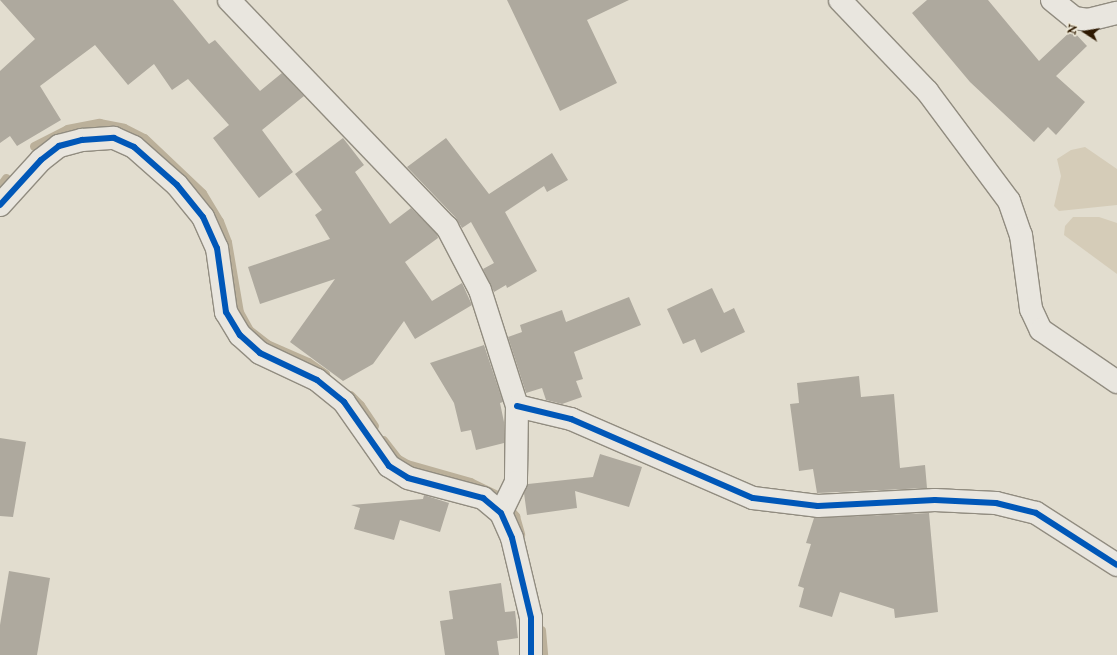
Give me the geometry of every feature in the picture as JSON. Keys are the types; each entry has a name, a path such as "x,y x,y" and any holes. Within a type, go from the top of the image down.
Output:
{"street":[{"path":"229,0 447,227 480,290 517,406 518,468 505,505 531,618 531,655"},
{"path":"840,0 927,91 1009,201 1022,235 1031,309 1041,330 1117,382"},
{"path":"1052,0 1074,18 1088,20 1117,13"},
{"path":"0,205 41,160 59,146 82,140 114,138 134,147 177,185 203,217 216,248 226,312 240,335 260,353 317,380 344,402 388,466 408,478 505,505"},
{"path":"517,406 571,419 753,498 818,506 935,500 996,503 1036,513 1117,565"}],"shaded area":[{"path":"1085,147 1117,169 1117,205 1059,211 1054,206 1061,176 1057,159 1071,150"},
{"path":"1073,217 1099,217 1117,223 1117,274 1064,235 1065,226"}],"building":[{"path":"0,0 173,0 209,44 215,40 260,91 282,73 304,96 262,130 293,172 259,198 213,138 229,125 188,79 172,90 154,64 128,85 95,45 40,86 61,120 17,146 10,136 0,143 0,71 35,39"},
{"path":"507,0 629,0 587,20 617,83 560,111"},
{"path":"927,0 988,0 1039,61 1072,30 1087,46 1056,76 1085,102 1056,135 1048,127 1034,142 970,82 912,13"},
{"path":"343,138 364,165 355,172 390,224 411,208 437,234 438,238 405,262 432,301 462,283 472,305 415,339 404,321 373,364 343,381 290,342 335,279 260,304 248,267 330,239 315,215 322,210 295,174"},
{"path":"446,138 489,194 552,153 568,180 547,192 544,186 505,212 537,271 507,288 506,285 494,292 483,269 494,263 471,222 462,228 456,218 407,167"},
{"path":"712,288 724,313 734,308 745,332 701,353 695,339 683,344 667,309"},
{"path":"629,297 641,325 574,352 583,379 576,381 582,397 562,404 546,400 542,388 526,393 508,337 522,332 520,325 562,310 566,322"},
{"path":"484,345 503,402 500,403 504,422 504,443 476,450 471,430 461,432 454,403 430,363"},
{"path":"859,376 861,397 894,394 900,468 925,465 927,488 817,493 813,469 799,471 790,404 799,403 797,383"},
{"path":"0,438 26,442 13,517 0,516"},
{"path":"600,454 642,467 629,507 575,491 577,508 527,515 524,493 528,484 593,477"},
{"path":"424,495 449,503 440,532 400,520 394,540 354,529 360,508 351,505 423,499"},
{"path":"929,513 938,612 895,618 894,609 840,592 832,617 799,607 804,588 798,586 811,544 806,543 814,518"},
{"path":"9,571 50,578 37,655 0,655 0,625"},
{"path":"501,583 505,612 515,611 518,638 497,641 499,655 445,655 440,621 453,619 449,591"}],"waterway":[{"path":"34,146 67,129 99,123 124,128 144,138 202,193 219,221 227,242 239,312 249,330 267,344 308,362 325,374"},
{"path":"0,186 6,178"},
{"path":"350,395 360,405 374,426"},
{"path":"383,440 398,459 407,464 470,482 497,495 515,516 520,534"},
{"path":"541,630 543,655"}],"cycle path":[{"path":"0,205 41,160 59,146 82,140 114,138 134,147 177,185 203,217 217,248 226,312 240,335 260,353 317,380 344,402 389,466 408,478 483,498 501,513 512,538 531,618 531,655"},
{"path":"517,406 571,419 753,498 818,506 935,500 996,503 1036,513 1117,565"}]}
